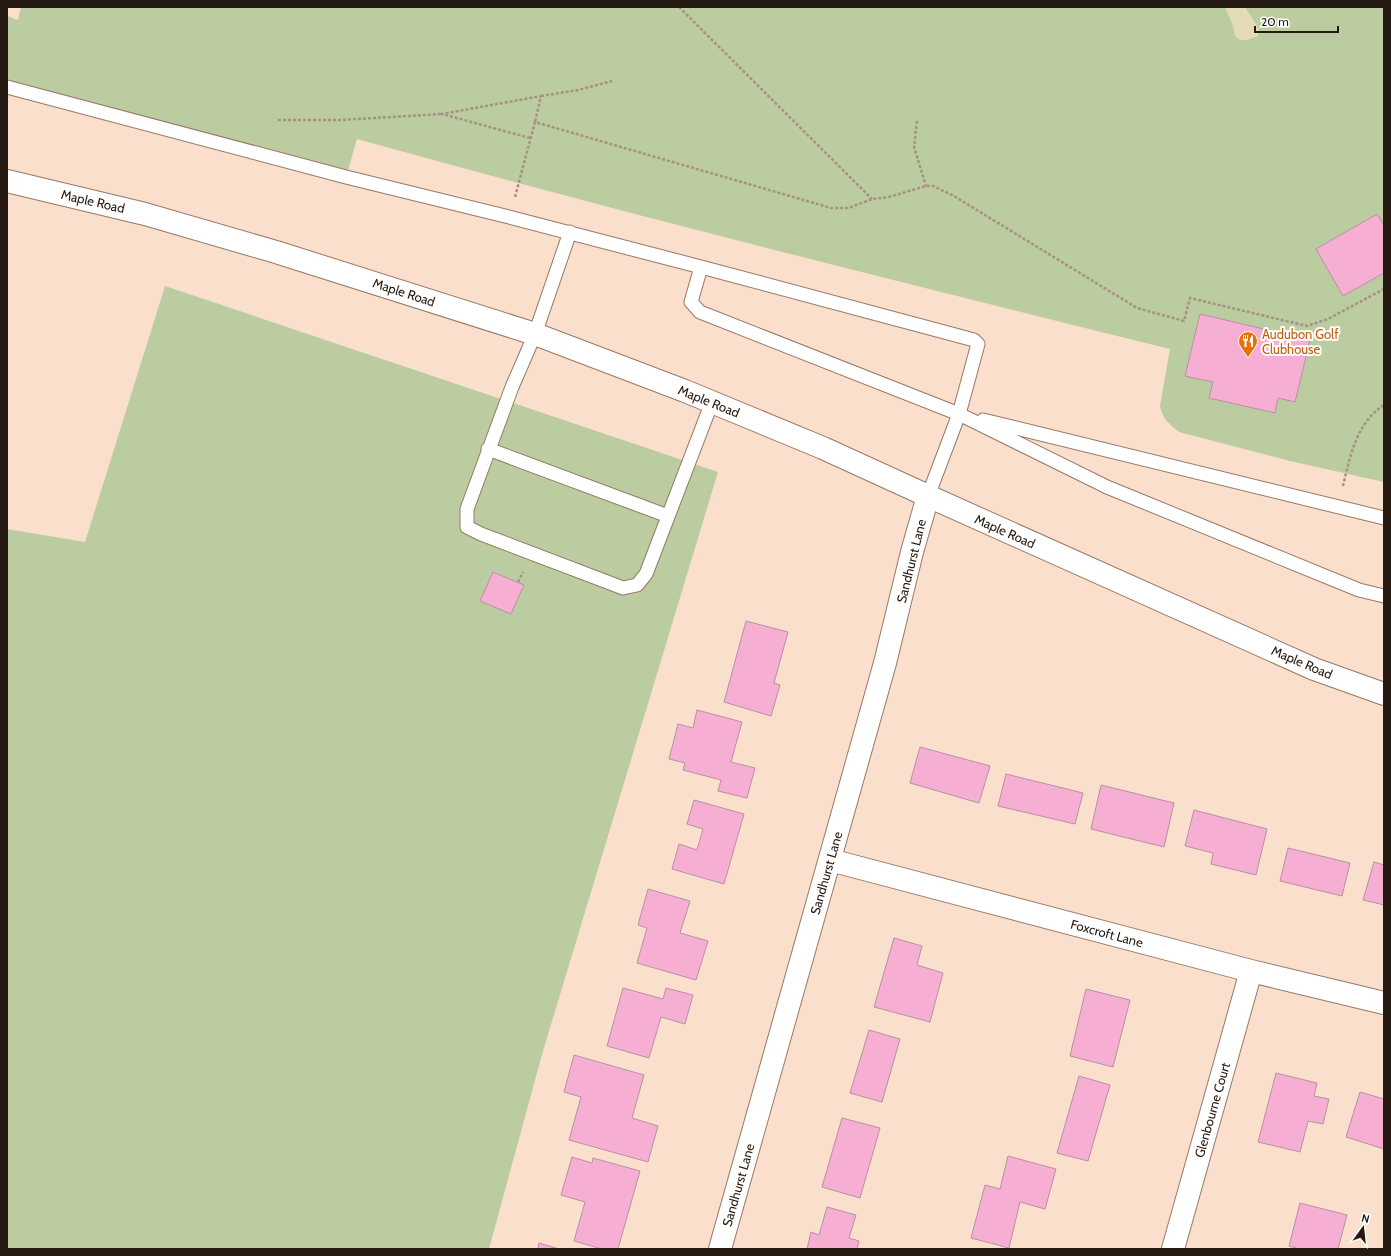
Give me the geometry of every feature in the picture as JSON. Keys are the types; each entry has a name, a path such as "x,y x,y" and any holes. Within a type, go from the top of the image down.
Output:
{"street":[{"name":"Maple Road","path":"7,181 145,214 218,235 535,334 712,402 823,448 1314,669 1384,694"},
{"name":"Sandhurst Lane","path":"720,1249 885,663 912,552 928,496"},
{"name":"Foxcroft Lane","path":"830,860 1251,971 1384,1003"},
{"name":"Glenbourne Court","path":"1173,1249 1251,971"}],"lane":[{"path":"7,87 346,177 509,216 974,340 978,344 959,414 928,496"},
{"path":"570,232 535,334 512,387 467,509 468,527 481,534 623,588 637,585 646,574 712,402"},
{"path":"701,267 691,302 700,312 959,414 1107,487 1359,590 1384,596"},
{"path":"959,414 1384,518"},
{"path":"488,449 668,516"}],"path":[{"path":"679,7 872,199"},
{"path":"278,120 340,120 442,114 578,90 612,81"},
{"path":"509,216 541,96"},
{"path":"442,114 530,138"},
{"path":"917,121 914,147 926,186"},
{"path":"535,122 831,208 849,208 872,199 889,197 926,186 933,186 954,196 1137,308 1184,321 1190,298 1307,326 1328,319 1384,289"},
{"path":"1338,506 1349,457 1354,444 1366,423 1377,409 1384,405"}],"green space":[{"path":"21,7 1384,7 1384,482 1290,461 1179,432 1165,418 1160,406 1170,349 661,221 357,139 348,170 7,80 7,16 18,20"},
{"path":"165,286 718,472 543,1051 489,1249 7,1249 7,529 85,542"}],"sand":[{"path":"1225,7 1245,7 1259,29 1258,36 1247,40 1240,40 1235,36 1233,26"}],"building":[{"path":"1377,214 1384,225 1384,273 1343,296 1316,249"},
{"name":"Audubon Golf Clubhouse","path":"1200,314 1310,340 1295,402 1278,398 1275,413 1209,398 1213,382 1185,376"},
{"path":"493,572 524,585 511,614 480,601"},
{"path":"746,621 788,632 774,683 780,685 771,716 724,702"},
{"path":"697,710 742,722 731,762 755,768 747,798 718,791 721,780 683,770 685,763 669,759 678,724 693,728"},
{"path":"920,747 990,766 979,803 910,783"},
{"path":"1006,774 1083,793 1075,824 998,806"},
{"path":"1101,785 1174,803 1164,847 1091,829"},
{"path":"694,800 744,814 724,884 672,869 679,844 697,850 703,829 687,824"},
{"path":"1194,810 1267,829 1256,875 1211,864 1213,853 1185,846"},
{"path":"1288,848 1350,863 1342,896 1280,881"},
{"path":"1374,862 1384,865 1384,905 1363,900"},
{"path":"648,889 690,901 680,933 708,941 696,980 637,963 647,928 638,925"},
{"path":"894,938 922,946 917,965 943,973 930,1022 874,1007"},
{"path":"623,988 663,999 666,988 693,995 685,1024 661,1017 649,1058 607,1046"},
{"path":"1086,989 1130,1000 1113,1067 1070,1056"},
{"path":"869,1030 900,1039 882,1102 850,1093"},
{"path":"574,1055 644,1075 632,1118 658,1126 648,1162 569,1140 581,1097 564,1092"},
{"path":"1276,1073 1317,1083 1314,1096 1329,1099 1323,1124 1308,1121 1300,1152 1258,1142"},
{"path":"1079,1076 1110,1085 1088,1161 1057,1153"},
{"path":"1360,1092 1384,1099 1384,1149 1346,1137"},
{"path":"842,1118 880,1128 860,1198 822,1187"},
{"path":"1008,1156 1056,1169 1045,1209 1020,1202 1009,1248 971,1238 985,1185 1000,1189"},
{"path":"572,1157 592,1163 593,1158 640,1171 618,1249 602,1249 574,1241 585,1202 561,1195"},
{"path":"1300,1203 1347,1215 1338,1249 1299,1249 1289,1246"},
{"path":"827,1207 856,1215 849,1238 859,1241 857,1249 807,1249 811,1232 819,1235"},
{"path":"539,1243 559,1249 538,1249"}],"place":[{"name":"Audubon Golf Clubhouse","path":"1248,358"}]}
